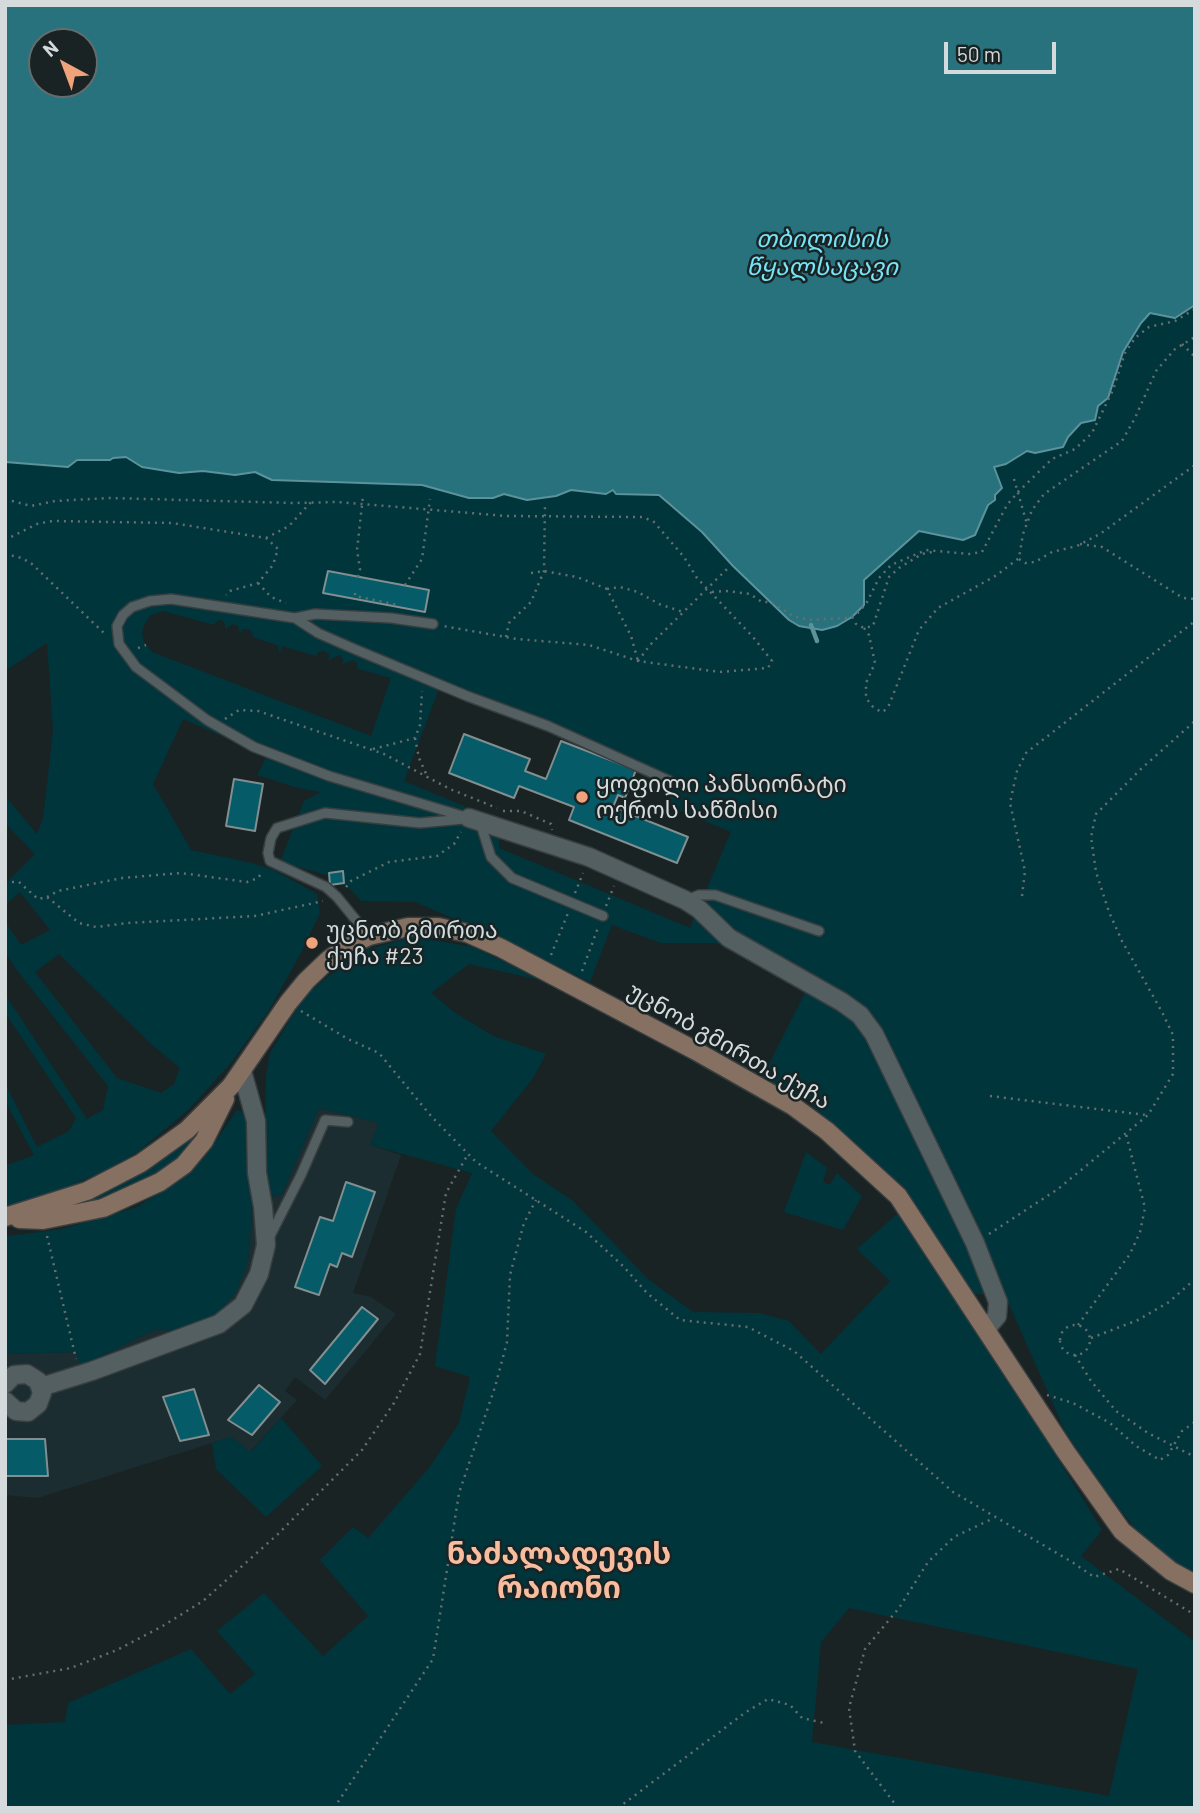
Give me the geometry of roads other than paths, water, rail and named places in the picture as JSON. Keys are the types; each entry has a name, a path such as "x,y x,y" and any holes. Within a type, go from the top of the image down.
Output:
{"main road":[{"name":"უცნობ გმირთა ქუჩა","path":"5,1218 43,1220 103,1208 160,1182 184,1165 204,1141 236,1079 288,1003 328,960 369,936 408,927 438,927 467,933 696,1051 793,1106 827,1131 898,1196 1066,1452 1122,1531 1171,1572 1195,1584"},
{"name":"უცნობ გმირთა ქუჩა","path":"5,1218 86,1191 141,1163 187,1130 236,1079"}],"street":[{"path":"475,820 589,857 685,900 699,909 729,939 842,1002 860,1015 874,1034 975,1243 998,1302 998,1316 986,1329"},
{"path":"41,1387 219,1324 243,1305 259,1275 266,1245 257,1173 256,1121 236,1079"},
{"path":"5,1384 8,1379 20,1373 33,1377 41,1387 41,1399 28,1412 16,1411 6,1403"}],"lane":[{"path":"433,624 391,618 316,614 295,618 171,599 149,601 132,607 123,615 117,626 119,644 136,667 180,702 220,728 254,747 329,776 475,820 491,857 512,878 603,916"},
{"path":"295,618 318,633 421,678 548,726 670,781"},
{"path":"369,936 326,887 270,861 268,853 271,838 277,828 325,813 420,823 475,820"},
{"path":"685,900 699,895 715,895 819,931"},
{"path":"266,1245 301,1175 324,1120 327,1118 348,1122"}],"water":[{"name":"თბილისის წყალსაცავი","path":"5,5 1195,5 1195,305 1175,318 1150,313 1123,352 1108,398 1098,406 1095,420 1081,423 1063,447 1035,453 1027,451 1006,464 994,467 1002,488 995,495 995,500 988,505 975,535 963,540 919,531 864,580 864,605 852,617 837,626 822,630 799,626 789,620 702,532 659,495 616,494 613,490 606,494 571,490 556,496 527,500 504,494 493,498 469,498 422,485 272,480 255,472 235,475 203,471 179,473 142,467 126,457 77,460 68,467 5,462"}],"waterway":[{"path":"811,625 817,641"}],"place":[{"name":"ყოფილი პანსიონატი ოქროს საწმისი","path":"582,797"},
{"name":"უცნობ გმირთა ქუჩა #23","path":"312,943"}],"district":[{"name":"ნაძალადევის რაიონი","path":"559,1571"}]}
